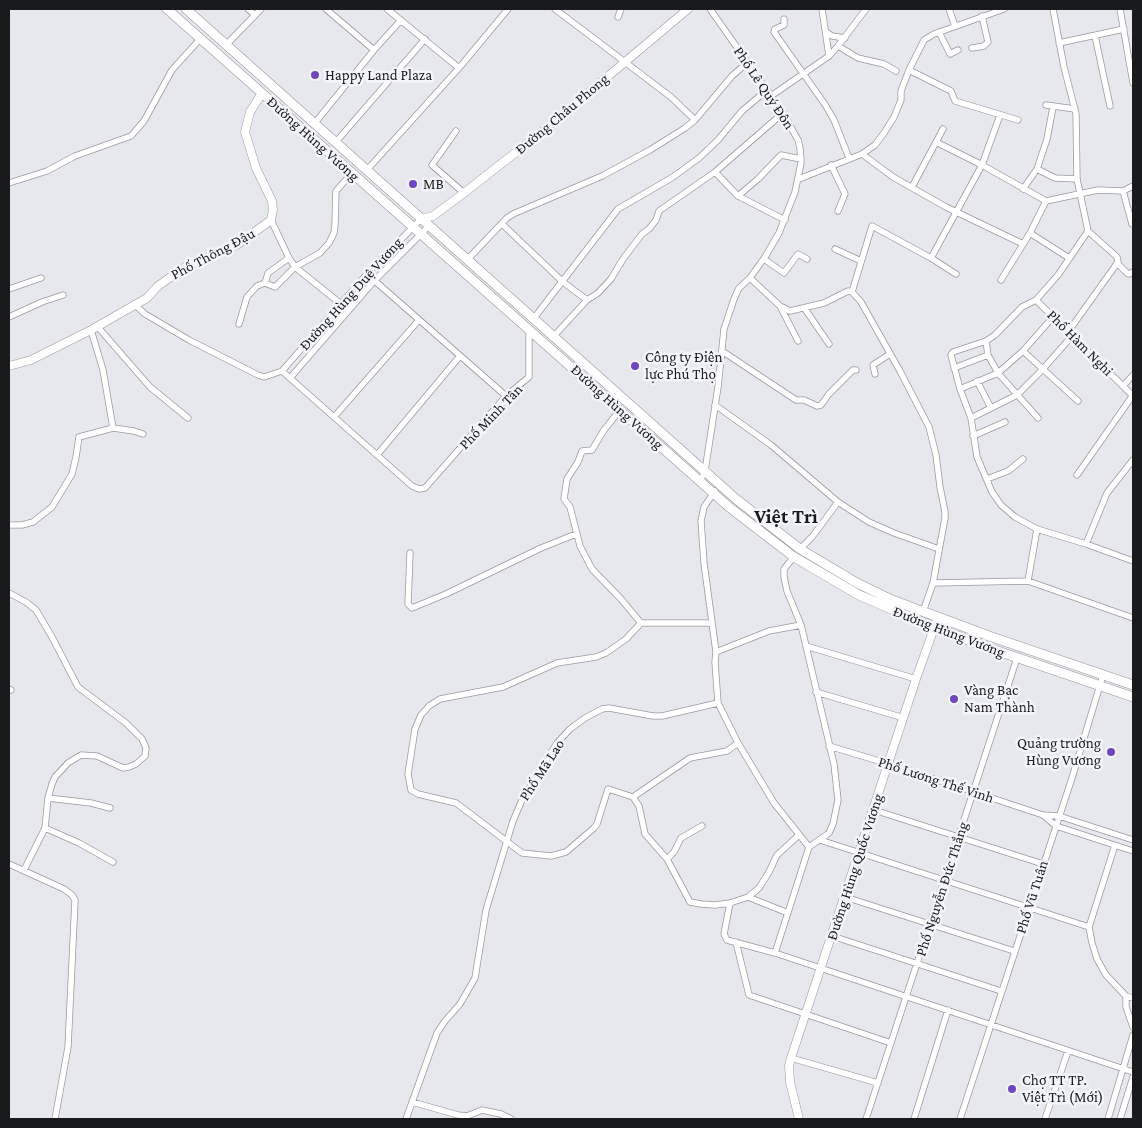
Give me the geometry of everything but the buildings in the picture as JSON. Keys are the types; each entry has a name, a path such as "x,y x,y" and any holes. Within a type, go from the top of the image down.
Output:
{"main road":[{"name":"Đường Hùng Vương","path":"186,9 720,485 800,549 865,587 923,612 1133,685"},
{"name":"Đường Hùng Vương","path":"170,10 746,522 794,557 860,596 935,627 1017,658 1133,697"}],"street":[{"path":"248,9 256,15"},
{"path":"226,45 261,9"},
{"path":"326,9 374,50"},
{"path":"387,9 459,68"},
{"path":"366,171 459,68 508,9"},
{"path":"555,9 671,97 695,120"},
{"path":"618,17 622,9"},
{"name":"Đường Châu Phong","path":"421,219 433,216 543,131 688,9"},
{"name":"Phố Lê Quý Đôn","path":"700,481 706,472 724,329 739,288 750,278 764,259 785,220 798,179 801,159 798,140 783,113 710,9"},
{"path":"822,9 829,56"},
{"path":"771,96 829,56 866,9"},
{"path":"949,9 955,26"},
{"path":"798,179 862,154 875,145 889,125 901,100 901,91 909,70 922,44 928,37 985,13 1004,9"},
{"path":"970,418 1016,394 1043,369 1070,334 1117,263 1117,257 1088,231 1077,179 1078,128 1053,9"},
{"path":"1128,9 1120,9 1133,83"},
{"path":"972,48 984,46 988,42 985,13"},
{"path":"314,124 401,20"},
{"path":"784,20 784,25 775,28 774,32 826,106 834,120 849,158"},
{"path":"1059,43 1124,29"},
{"path":"826,32 832,36 845,38"},
{"path":"939,32 950,54 958,50"},
{"path":"1095,36 1110,106"},
{"path":"9,183 47,171 75,156 131,136 144,121 172,70 201,38"},
{"path":"335,143 425,39"},
{"path":"1126,43 1133,42"},
{"path":"838,46 858,58 884,64 896,72"},
{"path":"467,260 513,214 602,176 650,150 685,128 695,120 732,76 748,62"},
{"path":"909,70 951,91 955,101 1018,120"},
{"path":"534,318 618,209 673,177 699,158 718,140 742,110 767,90"},
{"name":"Phố Thông Đậu","path":"9,366 31,360 94,328 147,298 158,286 184,267 238,244 271,220 272,201 256,168 246,132 246,122 250,112 262,93"},
{"path":"1046,105 1075,109"},
{"path":"1023,189 1037,169 1047,139 1053,107"},
{"path":"554,336 587,300 598,294 611,279 642,234 656,220 659,212 715,172 783,113"},
{"path":"931,258 982,165 1000,114"},
{"path":"912,187 942,129"},
{"path":"456,131 432,165 464,193"},
{"path":"936,142 982,165 1046,202 1098,190 1123,191 1133,186"},
{"path":"862,154 893,177 1023,244"},
{"path":"738,196 762,176 781,155 801,159"},
{"path":"831,166 845,194 838,211"},
{"path":"1037,169 1055,178 1077,179"},
{"path":"715,172 738,196 785,220"},
{"path":"239,324 247,297 257,286 265,283 275,286 295,267 320,253 332,238 336,224 336,191 352,173"},
{"path":"1123,191 1132,224"},
{"path":"1001,280 1030,233 1046,202"},
{"path":"429,226 433,216"},
{"name":"Đường Hùng Duệ Vương","path":"282,371 367,274 421,219"},
{"path":"271,220 288,258 295,267 340,304"},
{"path":"502,224 563,282 587,300"},
{"name":"Đường Hùng Duệ Vương","path":"290,378 375,280 429,226"},
{"path":"852,292 872,226 956,274"},
{"name":"Phố Hàm Nghi","path":"1088,231 1070,258 1036,300 1133,396"},
{"path":"1030,233 1070,258"},
{"path":"835,250 861,261"},
{"path":"764,259 784,273 798,254 807,259"},
{"path":"265,283 268,273 288,258"},
{"path":"1117,263 1127,273 1133,272"},
{"path":"367,274 506,396"},
{"path":"9,289 41,278"},
{"path":"750,278 780,306 790,311 805,309 824,303 848,291 852,292 861,302 929,427 936,455 945,518 933,583 923,612"},
{"path":"9,317 42,302 64,295"},
{"path":"1036,300 1022,307 1000,331 986,341 953,352 951,355 970,418 977,457 986,479 1001,505 1015,517 1037,529 1133,561"},
{"path":"134,304 146,314 189,340 258,375 264,377 282,371 377,455 460,356"},
{"path":"780,306 798,341"},
{"path":"805,309 829,344"},
{"path":"960,389 998,372 1023,351 1053,317"},
{"path":"334,418 419,320"},
{"path":"94,328 150,386 188,418"},
{"path":"94,328 113,428"},
{"name":"Phố Minh Tân","path":"377,455 412,486 419,489 425,488 506,396 529,377 529,329"},
{"path":"986,341 988,355 998,372 1038,418"},
{"path":"722,351 796,400 804,400 817,406 821,405 829,394 853,370 856,370"},
{"path":"1023,351 1078,401"},
{"path":"875,374 874,364 890,354"},
{"path":"954,368 988,355"},
{"path":"1123,386 1133,375"},
{"path":"977,381 991,408"},
{"path":"1077,475 1133,396"},
{"path":"715,405 771,445 838,502 869,522 939,549"},
{"path":"620,410 604,430 592,450 582,451 578,462 568,478 564,499 570,507 580,546 592,570 621,599 641,623"},
{"path":"973,436 1006,422"},
{"path":"9,525 22,525 34,522 52,507 72,474 79,438 113,428 143,434"},
{"path":"986,479 1008,471 1023,459"},
{"path":"1086,544 1107,493 1133,460"},
{"path":"720,485 704,507 702,518 702,547 716,652 718,703 738,743 774,803 809,847"},
{"path":"800,549 812,537 838,502"},
{"path":"1028,582 1037,529"},
{"path":"410,553 408,604 412,608 446,594 541,548 576,534"},
{"path":"775,953 809,847 829,833 834,824 838,800 834,764 801,625 787,590 784,577 784,569 794,557"},
{"path":"933,583 1028,582 1133,618"},
{"path":"9,593 36,610 78,687 131,728 142,739 146,748 145,756 142,760 129,767 123,768 97,756 81,755 68,763 55,777 48,798 45,828 24,870"},
{"name":"Đường Hùng Quốc Vương","path":"800,1119 790,1082 789,1066 938,617"},
{"path":"712,623 641,623 626,639 606,653 596,657 557,663 503,687 440,699 429,706 421,715 415,730 408,774 411,790 418,794 456,802 522,853 551,856 561,854 597,824 608,789 633,797 639,806 645,834 667,858 690,902 715,905 730,903 748,897 759,888 777,855 799,835"},
{"path":"716,652 769,631 801,625"},
{"path":"806,646 916,679"},
{"name":"Phố Nguyễn Đức Thắng","path":"866,1119 1017,658"},
{"name":"Phố Vũ Tuân","path":"960,1119 1104,675"},
{"path":"816,692 904,718"},
{"name":"Phố Mã Lao","path":"412,1102 437,1032 460,1004 475,978 486,910 507,840 522,800 557,743 570,729 597,711 610,708 652,716 662,716 718,703"},
{"path":"633,797 690,758 728,751 738,743"},
{"name":"Phố Lương Thế Vinh","path":"829,746 1043,815 1059,816 1133,840"},
{"path":"48,798 91,803 110,808"},
{"path":"874,810 1043,864"},
{"name":"Phố Lương Thế Vinh","path":"1043,815 1056,826 1133,851"},
{"path":"667,858 674,852 681,838 702,826"},
{"path":"45,828 79,843 113,862"},
{"path":"820,840 1089,927"},
{"path":"1115,845 1089,927 1092,943 1101,967 1111,981 1126,996 1133,998"},
{"path":"9,864 64,888 75,900 68,1047 55,1119"},
{"path":"748,897 788,913"},
{"path":"845,897 1014,951"},
{"path":"730,903 724,936 726,939 821,968 1133,1072"},
{"path":"832,936 1001,991"},
{"path":"736,942 750,995 891,1043"},
{"path":"1126,996 1126,1007 1133,1027"},
{"path":"914,1119 948,1010"},
{"path":"1108,1119 1133,1035"},
{"path":"1045,1119 1068,1051"},
{"path":"792,1058 878,1083"},
{"path":"1120,1119 1133,1077"},
{"path":"406,1119 412,1102 458,1115 467,1116 482,1110 501,1114 511,1119"}],"place":[{"name":"Happy Land Plaza","path":"315,75"},
{"name":"MB","path":"413,184"},
{"name":"Công ty Điện lực Phú Thọ","path":"635,366"},
{"name":"Vàng Bạc Nam Thành","path":"954,699"},
{"name":"Quảng trường Hùng Vương","path":"1111,752"},
{"name":"Chợ TT TP. Việt Trì (Mới)","path":"1012,1089"}],"district":[{"name":"Việt Trì","path":"786,517"}]}
